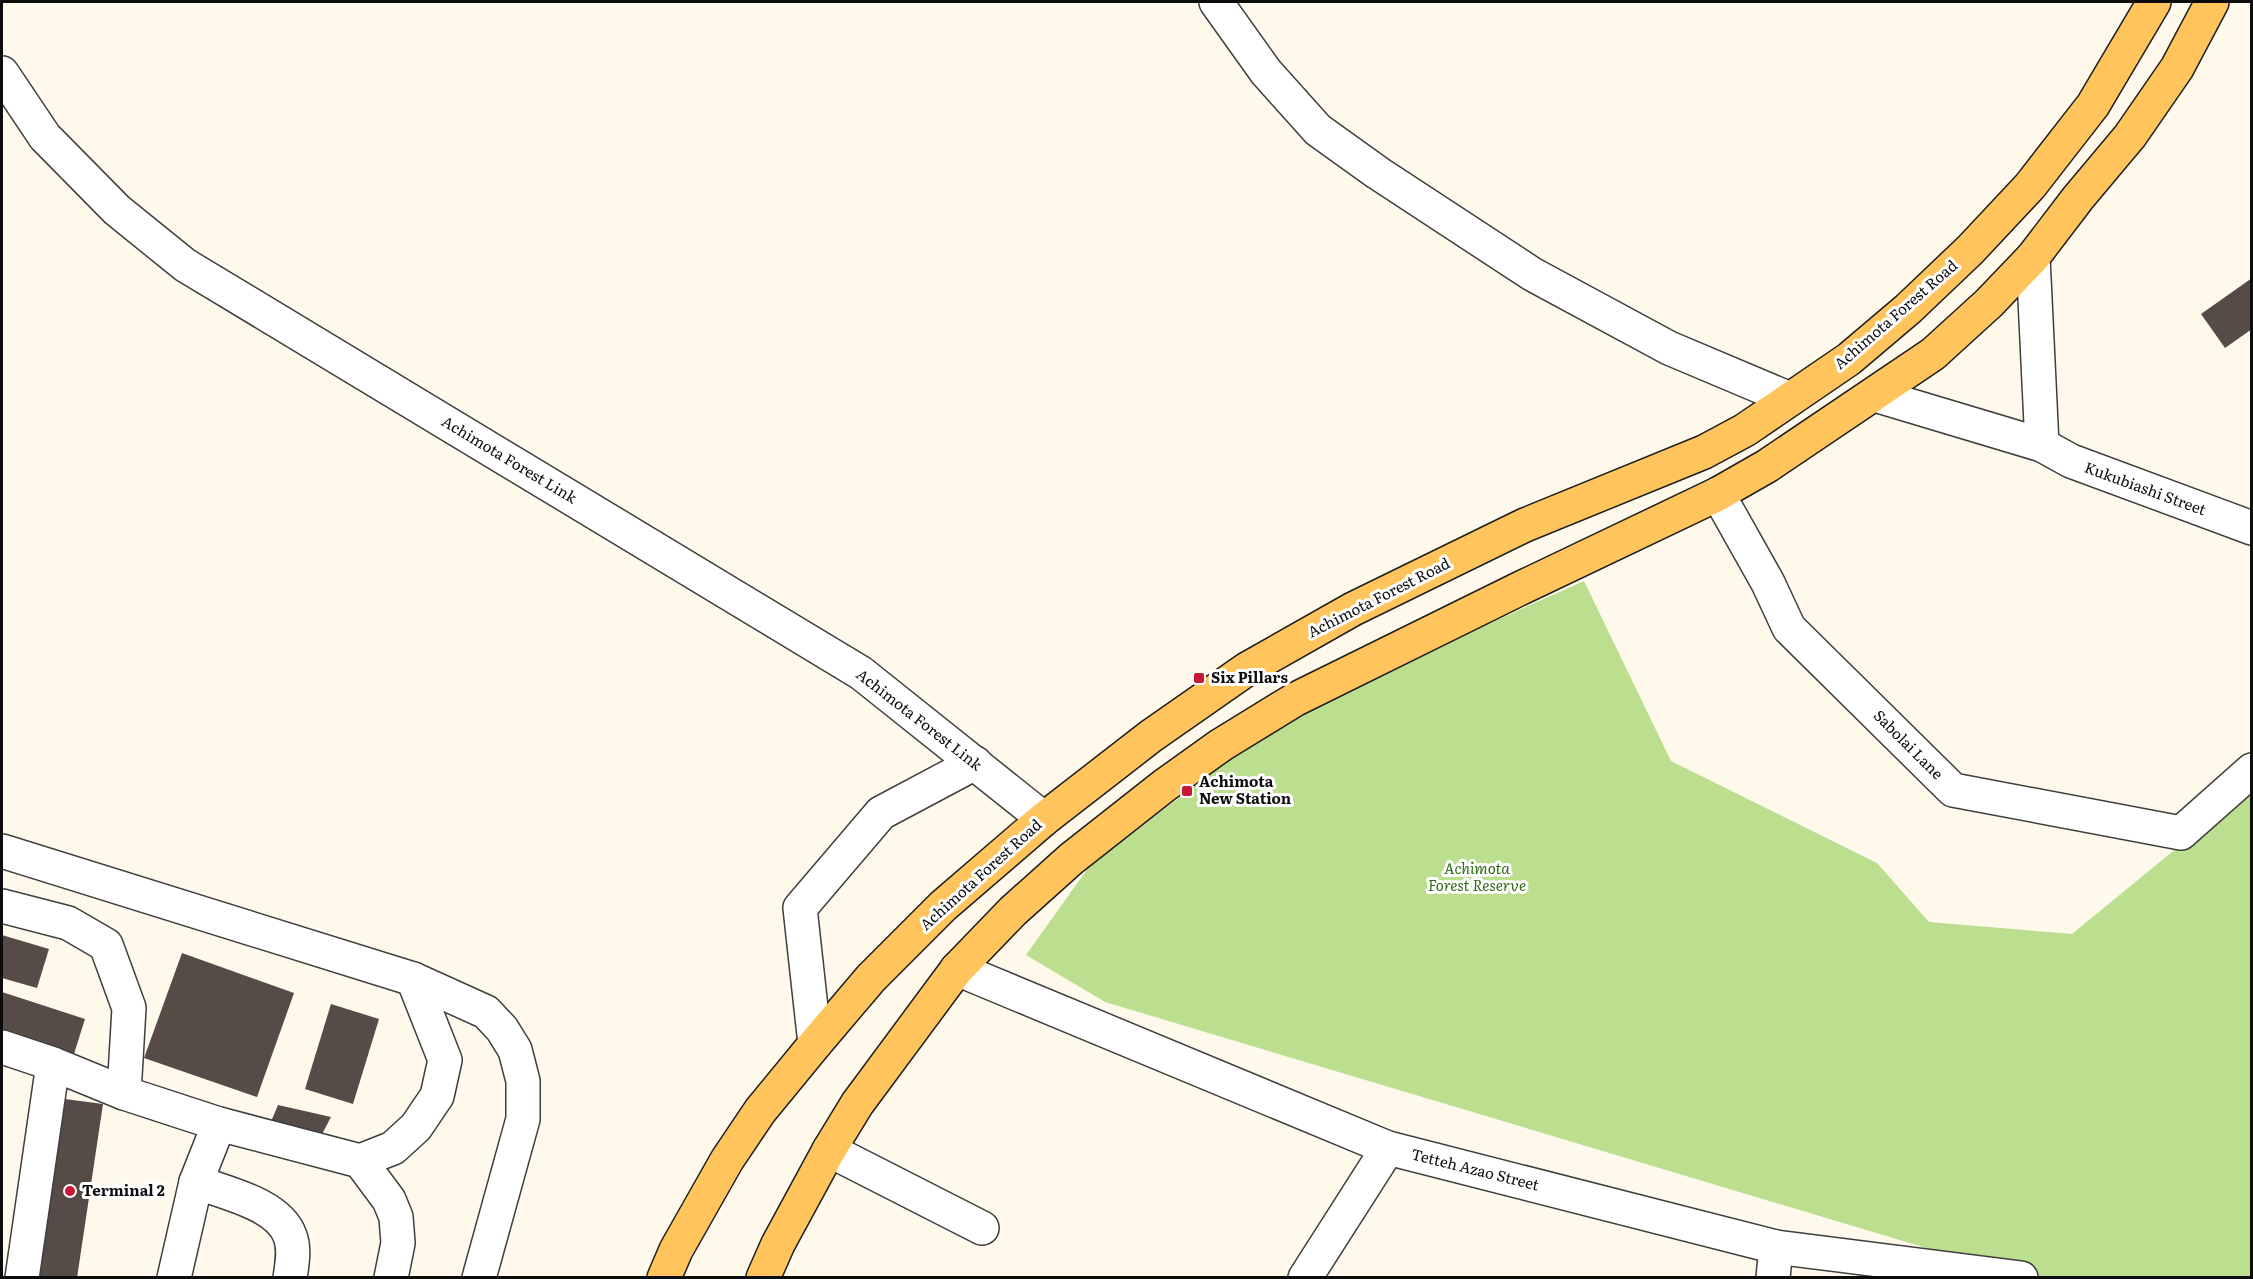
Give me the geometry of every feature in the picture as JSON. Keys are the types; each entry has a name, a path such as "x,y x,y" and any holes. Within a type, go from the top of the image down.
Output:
{"main road":[{"name":"Achimota Forest Road","path":"664,1278 676,1250 727,1160 760,1111 815,1044 871,978 943,906 1044,819 1151,735 1247,669 1353,609 1525,525 1704,452 1745,430 1848,359 1908,309 1970,250 2030,186 2093,105 2154,2"},
{"path":"762,1278 829,1150 857,1104 957,969 1013,911 1071,859 1164,785 1286,705 1521,588 1718,494 1767,466 1933,354 1989,303 2033,257 2130,136 2176,68 2212,2"}],"street":[{"path":"1216,2 1266,72 1318,130 1378,174 1532,274 1669,348 1790,399"},
{"name":"Achimota Forest Link","path":"2,73 45,137 117,210 185,265 861,673 1044,819"},
{"path":"2033,257 2042,445"},
{"name":"Kukubiashi Street","path":"1875,395 2042,445 2071,461 2252,528"},
{"name":"Sabolai Lane","path":"1718,494 1768,583 1789,628 1953,790 2181,833 2252,770"},
{"path":"815,1044 800,908 881,813 975,763"},
{"path":"2,851 413,979 486,1012 502,1029 515,1050 523,1081 523,1119 479,1278"},
{"path":"2,906 68,923 106,945 129,1008 124,1093"},
{"name":"Tetteh Azao Street","path":"957,969 1388,1148 1774,1262 2021,1278"},
{"path":"2,1047 53,1064 124,1093 219,1124 360,1161 393,1148 416,1127 437,1096 445,1060 413,979"},
{"path":"22,1278 53,1064"},
{"path":"174,1278 196,1182 219,1124"},
{"path":"1305,1278 1388,1148"},
{"path":"829,1150 982,1228"},
{"path":"360,1161 389,1200 396,1217 398,1243 391,1278"},
{"path":"196,1182 259,1206 278,1217 291,1236 293,1258 291,1278"}],"green space":[{"name":"Achimota Forest Reserve","path":"1584,581 1671,761 1877,863 1929,922 2072,934 2251,787 2251,1277 2023,1277 1105,1002 1026,955 1088,868 1228,760 1336,692"}],"building":[{"path":"2252,278 2252,329 2225,348 2201,314"},
{"path":"2,935 49,949 37,988 2,978"},
{"path":"182,953 294,993 257,1097 144,1058"},
{"path":"2,992 85,1019 73,1057 2,1035"},
{"path":"331,1004 379,1019 353,1104 305,1089"},
{"name":"Terminal 2","path":"65,1099 103,1104 77,1278 38,1278"},
{"path":"278,1105 331,1117 310,1157 262,1143"}],"place":[{"name":"Six Pillars","path":"1199,678"},
{"name":"Achimota New Station","path":"1187,791"},
{"name":"Terminal 2","path":"70,1191"}]}
